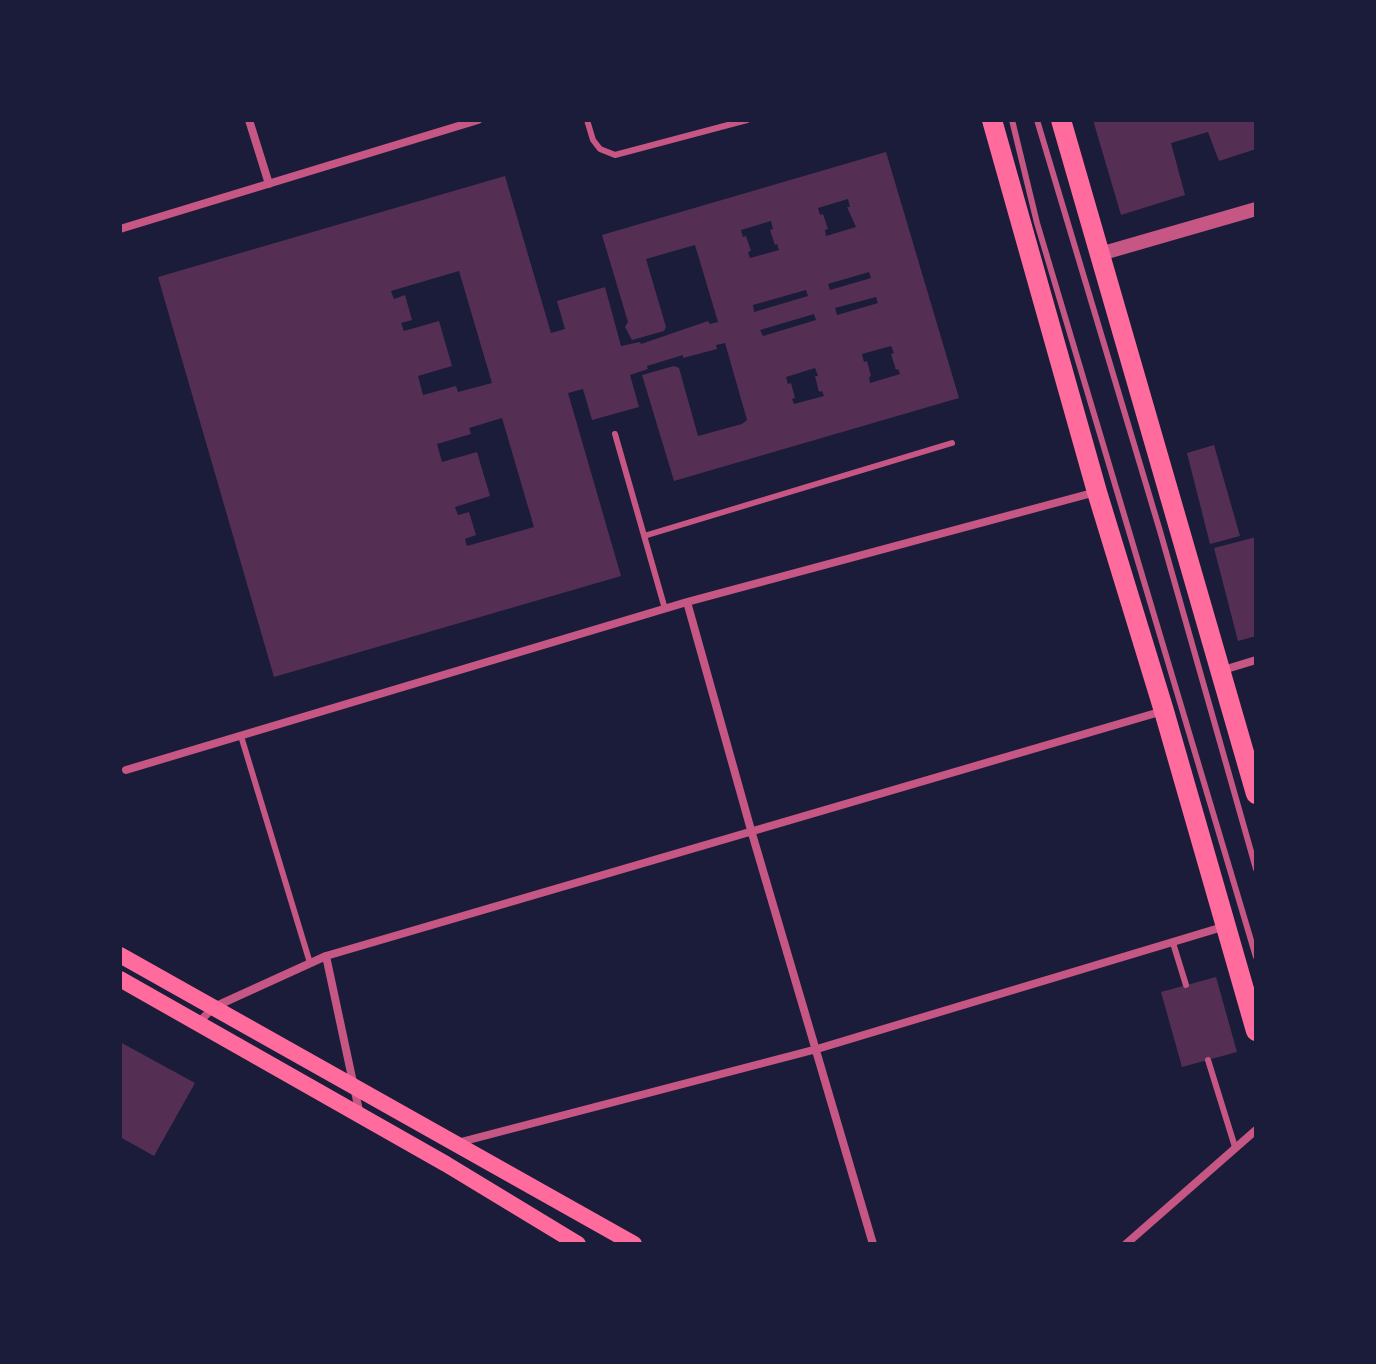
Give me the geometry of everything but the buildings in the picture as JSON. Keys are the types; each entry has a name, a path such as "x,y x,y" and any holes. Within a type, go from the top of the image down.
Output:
{"main road":[{"path":"992,120 1097,492 1256,1031"},
{"path":"1061,120 1256,794"},
{"path":"120,955 634,1244"},
{"path":"120,979 360,1115 578,1244"}],"street":[{"path":"249,120 269,184"},
{"path":"120,229 478,120"},
{"path":"1100,254 1256,209"},
{"path":"126,770 687,602 1097,492"},
{"path":"687,602 873,1244"},
{"path":"1219,671 1256,660"},
{"path":"198,1023 214,1007 326,956 1164,711"},
{"path":"457,1143 817,1049 1226,926"},
{"path":"326,956 360,1115"},
{"path":"1126,1244 1256,1130"}],"lane":[{"path":"587,120 593,140 600,149 615,155 747,120"},
{"path":"1012,120 1037,223 1256,957"},
{"path":"1037,120 1160,531 1256,869"},
{"path":"615,434 665,609"},
{"path":"644,536 952,443"},
{"path":"241,736 310,963"},
{"path":"1173,943 1186,985"},
{"path":"1208,1060 1235,1147"}]}
